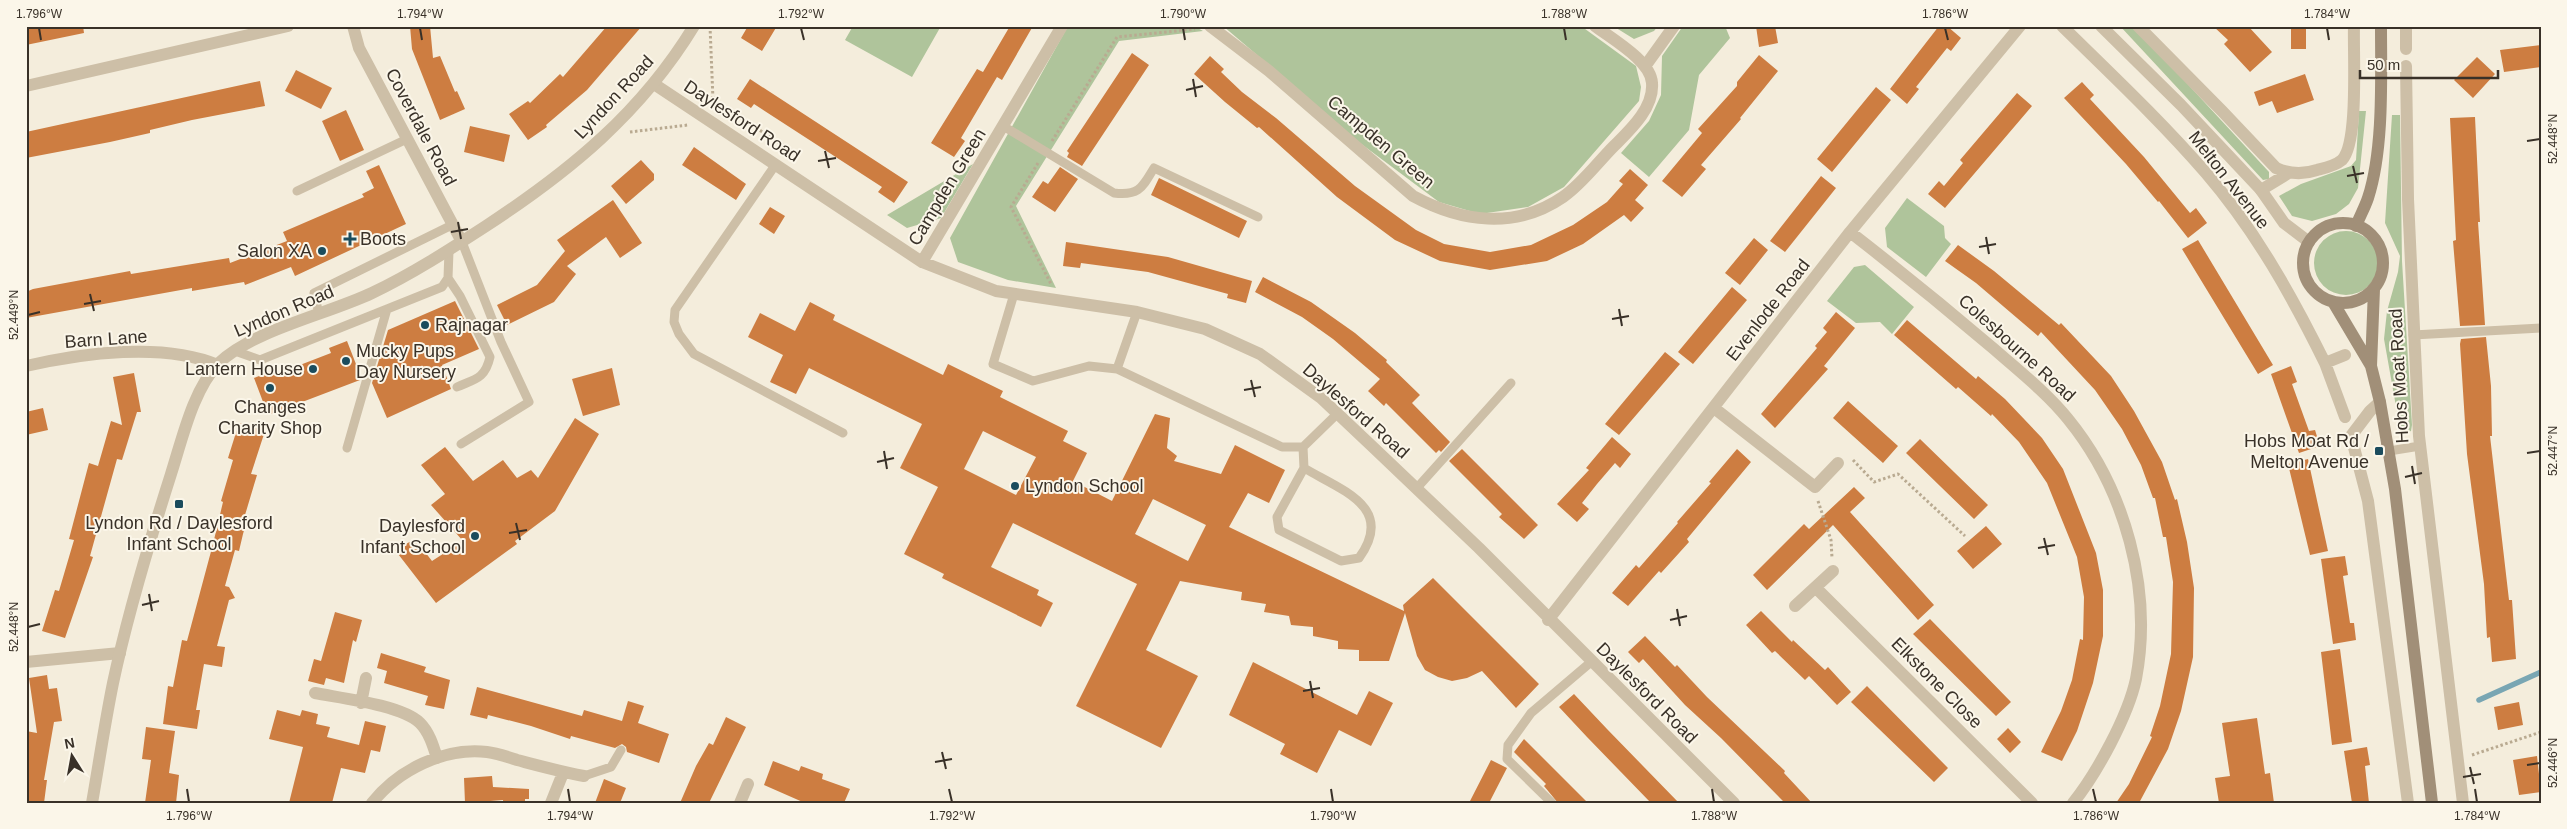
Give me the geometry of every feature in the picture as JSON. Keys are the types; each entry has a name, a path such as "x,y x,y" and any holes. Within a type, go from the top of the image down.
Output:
{"main road":[{"path":"2356,226 2368,197 2374,166 2380,104 2381,26"},
{"path":"2343,223 2356,226 2370,233 2380,249 2383,269 2374,289 2357,301 2344,303 2333,302 2316,293 2306,278 2303,259 2309,242 2317,233 2332,225 2343,223"},
{"name":"Hobs Moat Road","path":"2374,289 2371,366 2389,451 2413,623 2432,803"},
{"name":"Hobs Moat Road","path":"2333,302 2371,366"}],"street":[{"path":"26,86 288,26"},
{"name":"Coverdale Road","path":"353,26 359,48 462,242"},
{"name":"Lyndon Road","path":"92,803 120,653 142,566 193,404 218,364 251,342 370,294 449,251 534,194 574,164 607,134 654,84 694,26"},
{"name":"Campden Green","path":"922,262 1062,26"},
{"path":"1595,26 1646,64 1674,26"},
{"name":"Evenlode Road","path":"1548,620 1850,232 2020,26"},
{"name":"Melton Avenue","path":"2062,26 2156,118 2207,174 2238,214 2292,296 2325,363 2344,417"},
{"name":"Melton Avenue","path":"2102,26 2182,105 2261,190 2284,223 2309,242"},
{"path":"2138,26 2276,168 2287,174"},
{"path":"2261,190 2287,174 2311,172 2342,160 2349,149 2353,104 2354,26"},
{"path":"2406,26 2406,49"},
{"name":"Campden Green","path":"1210,27 1269,71 1413,196 1432,206 1477,219 1510,218 1539,210 1564,196 1624,136 1649,105 1652,83 1646,64"},
{"name":"Hobs Moat Road","path":"2406,66 2414,335 2420,446 2463,803"},
{"name":"Daylesford Road","path":"654,84 714,122 922,262 996,291 1137,312 1205,329 1260,354 1321,398 1416,488 1734,803"},
{"name":"Colesbourne Road","path":"1850,232 1928,293 2031,381 2068,419 2098,462 2116,499 2136,566 2140,598 2136,680 2122,718 2107,749 2088,784 2073,803"},
{"name":"Barn Lane","path":"26,366 140,351 202,358 218,364"},
{"path":"2325,363 2345,355"},
{"path":"2380,402 2370,410 2351,436 2368,501 2408,803"},
{"path":"1714,408 1815,487 1838,463"},
{"path":"1795,606 1833,571"},
{"name":"Elkstone Close","path":"1816,588 2032,803"},
{"path":"26,662 120,653"},
{"path":"361,703 366,678"},
{"path":"315,693 390,708 419,722 430,737 437,758"},
{"path":"372,803 401,776 415,766 456,753 488,752 563,773 584,776"},
{"path":"551,803 563,773"},
{"path":"740,803 748,784"}],"lane":[{"path":"1003,126 1046,150 1114,193 1128,194 1141,189 1154,168 1258,217"},
{"path":"297,191 407,139"},
{"path":"776,164 748,207 684,294 675,310 674,322 682,339 694,354 842,433"},
{"path":"319,314 314,294 452,225"},
{"path":"460,444 529,402 501,342 462,242"},
{"path":"235,351 260,360 442,287 448,278 449,251"},
{"path":"448,278 460,296 490,358 487,370 480,377 457,387"},
{"path":"1014,294 993,364 1033,381 1089,366 1117,369 1282,447 1303,448 1337,414"},
{"path":"347,448 387,309"},
{"path":"1117,369 1137,312"},
{"path":"2414,335 2541,328"},
{"path":"1416,488 1511,383"},
{"path":"2389,451 2420,446"},
{"path":"1303,448 1304,468 1277,517 1279,530 1341,560 1358,558 1370,543 1372,519 1360,501 1304,468"},
{"path":"1552,803 1507,759 1508,745 1531,713 1591,662"},
{"path":"584,776 611,767 621,750"}],"path":[{"path":"710,26 713,100 795,153 794,176"},
{"path":"1059,300 1011,207 1117,37 1210,27"},
{"path":"629,132 714,122"},
{"path":"1838,463 1847,454 1874,482 1898,474 1965,536"},
{"path":"1815,487 1820,513 1831,540 1833,571"},
{"path":"2457,760 2541,732"}],"green space":[{"path":"853,26 941,26 912,77 845,40"},
{"path":"1068,26 1194,26 1203,31 1119,41 1016,206 1056,288 1008,280 958,262 950,238"},
{"path":"1223,26 1581,26 1636,66 1641,87 1639,101 1564,187 1528,207 1480,214 1439,202 1360,143"},
{"path":"1613,26 1658,26 1654,31 1634,39"},
{"path":"1683,26 1725,26 1730,38 1699,75 1689,130 1649,177 1621,153 1649,121 1661,95 1662,56"},
{"path":"2120,26 2134,26 2269,172 2269,179 2263,180"},
{"path":"2359,111 2366,111 2358,188 2349,204 2336,214 2312,221 2292,216 2279,196 2301,184 2351,166 2356,160"},
{"path":"2392,115 2400,115 2402,261 2412,425 2411,431 2405,433 2400,429 2384,339 2387,311 2398,272 2400,256 2385,223"},
{"path":"973,164 941,218 907,228 887,215"},
{"path":"1907,198 1944,226 1945,238 1951,244 1926,277 1887,247 1885,228"},
{"path":"2346,231 2364,237 2372,245 2378,263 2372,281 2364,289 2346,295 2328,289 2320,281 2314,263 2320,245 2328,237"},
{"path":"1865,265 1914,307 1892,334 1880,322 1856,323 1827,301 1854,267"}],"building":[{"path":"26,26 83,26 84,33 26,45"},
{"path":"410,26 430,26 433,58 440,56 455,92 457,91 465,109 440,120 412,49"},
{"path":"607,26 642,26 587,90 546,125 547,127 528,140 509,114 528,101 530,103 560,74 563,77"},
{"path":"748,26 777,26 762,51 741,38"},
{"path":"1010,26 1033,26 1002,80 997,77 961,138 965,141 954,157 931,143 977,69 983,72"},
{"path":"1756,26 1775,26 1778,43 1759,47"},
{"path":"1939,26 1947,26 1961,38 1951,51 1947,48 1916,87 1919,89 1907,104 1890,89"},
{"path":"2213,26 2248,26 2272,52 2250,72 2224,44 2228,40"},
{"path":"2306,26 2306,49 2291,49 2291,27"},
{"path":"2541,45 2541,67 2504,72 2500,50"},
{"path":"1132,53 1149,65 1082,166 1067,157 1069,153 1067,151"},
{"path":"1759,55 1778,71 1741,119 1701,165 1706,169 1682,197 1662,181 1702,133 1698,129 1737,86 1737,82"},
{"path":"1210,56 1224,69 1221,72 1242,92 1276,118 1355,186 1416,230 1444,244 1490,252 1531,245 1573,225 1607,202 1623,184 1619,181 1630,169 1648,185 1635,200 1644,208 1631,222 1624,215 1583,244 1547,261 1490,270 1440,261 1395,240 1337,197 1259,127 1257,128 1225,102 1194,74"},
{"path":"2477,57 2495,74 2473,98 2454,80"},
{"path":"296,70 332,88 321,109 285,91"},
{"path":"2305,74 2314,100 2277,113 2272,101 2259,106 2254,92"},
{"path":"750,79 908,182 894,203 878,192 882,187 754,104 751,108 737,99"},
{"path":"260,81 265,106 192,120 150,130 150,133 110,142 26,158 26,132"},
{"path":"2082,82 2094,95 2090,99 2144,157 2190,213 2196,208 2207,223 2188,238 2159,201 2064,98"},
{"path":"1876,87 1891,100 1832,172 1817,159"},
{"path":"2017,93 2032,106 1945,208 1928,194 1939,181 1944,186 1963,163 1960,160"},
{"path":"346,110 364,150 340,161 322,121"},
{"path":"2475,117 2480,222 2478,222 2485,325 2460,326 2453,241 2456,240 2450,118"},
{"path":"470,126 510,135 504,162 464,152"},
{"path":"694,147 746,184 736,200 682,165"},
{"path":"641,160 654,174 654,180 626,204 611,186"},
{"path":"379,165 406,224 295,276 291,267 245,285 244,282 192,291 192,288 26,318 26,292 33,289 130,271 131,274 229,258 230,263 287,241 283,232 364,197 362,194 374,188 366,171"},
{"path":"1060,167 1078,179 1055,212 1032,197 1043,181 1048,184"},
{"path":"1821,176 1836,188 1785,252 1770,241"},
{"path":"1159,178 1247,221 1239,238 1151,195"},
{"path":"613,200 642,243 620,258 606,237 567,266 576,274 554,302 507,325 497,305 537,285 565,251 557,240"},
{"path":"770,207 785,216 774,234 759,224"},
{"path":"1754,238 1768,250 1740,285 1725,273"},
{"path":"2198,240 2273,365 2258,374 2182,249"},
{"path":"1066,242 1168,257 1252,281 1246,303 1227,298 1228,294 1148,272 1081,263 1080,268 1063,266"},
{"path":"1958,245 1994,271 2059,325 2061,323 2111,376 2134,411 2162,462 2175,500 2177,499 2187,542 2194,588 2193,657 2181,711 2168,749 2139,803 2116,803 2129,784 2152,737 2150,736 2160,706 2171,654 2173,582 2166,537 2163,537 2155,498 2153,498 2141,465 2122,429 2095,390 2041,332 2038,336 1976,283 1945,261"},
{"path":"1263,277 1311,302 1355,333 1387,360 1386,362 1420,395 1412,403 1450,442 1441,452 1439,450 1436,453 1386,403 1384,406 1368,391 1380,379 1333,339 1302,317 1255,292"},
{"path":"1732,287 1747,300 1693,364 1678,352"},
{"path":"455,301 479,349 442,365 451,389 387,418 372,383 388,330"},
{"path":"810,302 835,315 833,320 943,375 948,364 1003,391 1000,397 1068,431 1063,441 1087,453 1073,481 1112,501 1155,414 1170,418 1167,448 1177,456 1174,461 1221,474 1235,445 1285,470 1269,503 1248,493 1229,527 1404,611 1403,605 1433,578 1539,684 1516,708 1482,671 1467,678 1452,681 1438,677 1425,670 1417,656 1405,613 1389,661 1359,661 1359,650 1338,649 1338,641 1313,636 1313,627 1291,625 1289,616 1264,612 1266,604 1241,600 1242,592 1180,581 1146,650 1198,676 1161,748 1076,706 1137,584 1013,523 991,567 1039,590 1037,595 1053,603 1041,627 942,578 944,574 904,554 938,487 900,468 922,424 809,368 796,394 770,382 783,355 748,337 760,313 795,331","holes":["983,431 1036,457 1016,495 964,469","1153,499 1206,525 1188,561 1135,534"]},
{"path":"1836,312 1855,328 1824,366 1828,369 1775,428 1761,414 1817,348 1815,346 1827,332 1823,328"},
{"path":"1907,320 1976,379 1978,376 2005,399 2042,438 2063,469 2096,553 2103,590 2103,636 2093,683 2077,731 2062,761 2041,752 2061,711 2072,680 2080,639 2083,640 2084,597 2077,557 2047,483 2019,442 1992,414 1991,416 1958,387 1956,389 1894,335"},
{"path":"2486,337 2491,386 2492,436 2490,436 2509,600 2512,600 2516,659 2492,662 2490,637 2487,638 2484,584 2467,454 2460,344 2461,339"},
{"path":"347,341 361,377 360,380 268,415 254,378 272,371 274,375 331,353 329,348"},
{"path":"1665,352 1680,364 1619,435 1605,424"},
{"path":"2291,366 2297,382 2292,384 2309,431 2315,430 2320,446 2299,453 2271,374"},
{"path":"612,368 620,405 583,416 572,379"},
{"path":"134,373 141,412 137,412 122,460 117,459 90,556 93,557 65,638 42,631 55,590 59,591 74,540 69,539 89,463 98,466 111,421 122,425 113,377"},
{"path":"1848,401 1898,446 1883,463 1833,418"},
{"path":"43,408 48,430 26,435 26,412"},
{"path":"575,418 599,434 555,511 515,541 517,544 436,603 395,550 415,539 432,561 463,541 431,505 445,494 421,465 445,447 473,481 503,460 517,478 531,470 538,478"},
{"path":"239,423 265,431 251,474 257,475 245,515 248,516 239,551 235,550 225,586 229,587 235,598 229,600 217,646 225,647 222,667 204,664 196,710 200,710 197,729 163,724 168,686 173,687 182,640 187,641 213,544 223,502 221,501 233,460 228,458"},
{"path":"1612,437 1631,454 1620,468 1615,463 1597,484 1582,503 1589,509 1577,522 1557,504 1589,470 1586,468"},
{"path":"1920,439 1988,505 1974,519 1906,453"},
{"path":"1462,449 1538,525 1524,539 1499,517 1502,514 1449,461"},
{"path":"1737,449 1751,462 1687,539 1689,542 1661,573 1659,571 1628,606 1612,593 1636,565 1639,568 1711,483 1709,482"},
{"path":"2308,459 2328,551 2310,555 2288,464"},
{"path":"1854,487 1865,498 1850,512 1934,605 1918,620 1833,525 1767,590 1753,575 1804,524 1809,529"},
{"path":"1986,526 2002,544 1973,569 1957,551"},
{"path":"2345,556 2348,575 2343,576 2350,623 2354,623 2356,640 2333,644 2321,559"},
{"path":"1761,611 1792,642 1793,640 1825,670 1828,667 1851,692 1837,705 1809,676 1805,680 1775,651 1772,653 1746,625"},
{"path":"335,612 362,620 356,642 353,640 344,683 326,678 324,685 308,681 314,659 321,661"},
{"path":"1930,619 2011,702 1996,716 1913,634"},
{"path":"1645,636 1785,771 1784,773 1812,803 1785,803 1721,738 1685,705 1643,659 1639,663 1628,652"},
{"path":"2340,649 2352,742 2332,745 2321,652"},
{"path":"381,653 426,667 424,672 450,680 444,709 425,705 428,696 384,683 387,671 377,668"},
{"path":"1253,662 1357,715 1369,691 1393,703 1371,746 1339,730 1317,773 1280,754 1285,744 1229,715"},
{"path":"47,675 49,689 57,688 62,721 54,722 44,780 47,780 44,803 26,803 26,731 37,733 29,678"},
{"path":"1867,686 1948,768 1934,782 1851,702"},
{"path":"477,687 582,716 584,710 622,721 628,701 644,706 638,723 669,734 659,763 627,752 626,747 622,744 615,748 571,736 570,739 531,726 488,715 487,719 470,715"},
{"path":"1574,694 1679,803 1651,803 1587,737 1559,707"},
{"path":"2519,702 2523,725 2498,730 2494,707"},
{"path":"277,710 300,716 302,710 318,714 316,724 330,727 327,737 359,745 365,721 386,726 380,752 371,750 365,773 341,768 332,803 289,803 303,747 269,739"},
{"path":"726,717 746,727 709,803 680,803 696,766 709,743 713,745"},
{"path":"2257,718 2265,774 2270,773 2274,803 2219,803 2215,778 2230,776 2222,723"},
{"path":"146,727 175,731 169,773 179,775 176,803 145,803 151,760 142,759"},
{"path":"2008,728 2021,742 2010,753 1997,739"},
{"path":"1524,739 1588,803 1558,803 1544,786 1546,784 1514,752"},
{"path":"2367,747 2370,765 2365,766 2369,803 2352,803 2344,751"},
{"path":"2537,756 2541,792 2519,795 2513,760"},
{"path":"1491,760 1507,768 1489,803 1469,803"},
{"path":"773,761 799,771 801,766 823,774 822,779 850,789 844,803 805,803 764,785"},
{"path":"492,776 493,787 529,789 529,799 525,799 525,803 503,803 503,800 465,803 464,778"},
{"path":"604,779 626,788 620,803 595,803"}],"waterway":[{"path":"2479,700 2541,672"}],"place":[{"name":"Boots","path":"350,239"},
{"name":"Salon XA","path":"322,251"},
{"name":"Rajnagar","path":"425,325"},
{"name":"Mucky Pups Day Nursery","path":"346,361"},
{"name":"Lantern House","path":"313,369"},
{"name":"Changes Charity Shop","path":"270,388"},
{"name":"Hobs Moat Rd / Melton Avenue","path":"2379,451"},
{"name":"Lyndon School","path":"1015,486"},
{"name":"Lyndon Rd / Daylesford Infant School","path":"179,504"},
{"name":"Daylesford Infant School","path":"475,536"}]}
